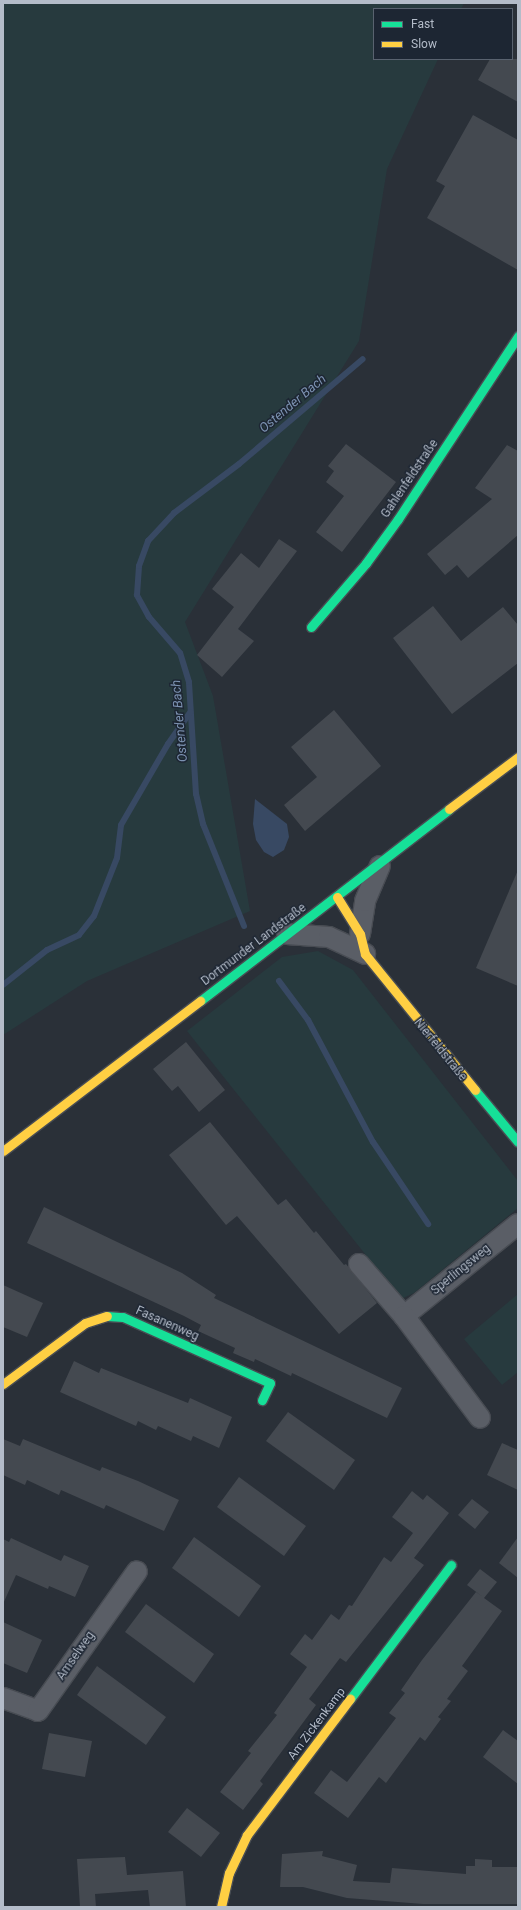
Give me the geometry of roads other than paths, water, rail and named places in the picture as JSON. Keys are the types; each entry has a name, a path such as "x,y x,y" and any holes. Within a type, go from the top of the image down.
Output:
{"street":[{"name":"Gahlenfeldstraße","path":"311,627 371,557 430,474 518,336"},
{"name":"Dortmunder Landstraße","path":"3,1151 287,934 380,866 518,757"},
{"name":"Nierfeldstraße","path":"360,934 365,901 380,866"},
{"name":"Nierfeldstraße","path":"337,897 360,934 365,954 430,1038 518,1142"},
{"name":"Nierfeldstraße","path":"287,934 329,937 365,954"},
{"name":"Sperlingsweg","path":"404,1316 518,1224"},
{"path":"359,1264 404,1316 480,1418"},
{"name":"Fasanenweg","path":"3,1384 85,1323 104,1316 124,1317 270,1383 262,1400"},
{"name":"Am Zickenkamp","path":"221,1907 230,1873 248,1835 451,1565"},
{"name":"Amselweg","path":"3,1698 38,1711 137,1571"}],"water":[{"path":"255,799 287,824 289,837 284,850 273,857 264,852 256,840 253,824"}],"waterway":[{"name":"Ostender Bach","path":"244,926 203,824 196,794 189,682 180,653 149,617 137,595 139,566 148,541 174,513 239,464 363,359"},
{"path":"3,985 47,950 79,935 94,916 117,858 121,825 168,744 190,712"},
{"path":"279,981 308,1020 373,1142 428,1224"}]}
